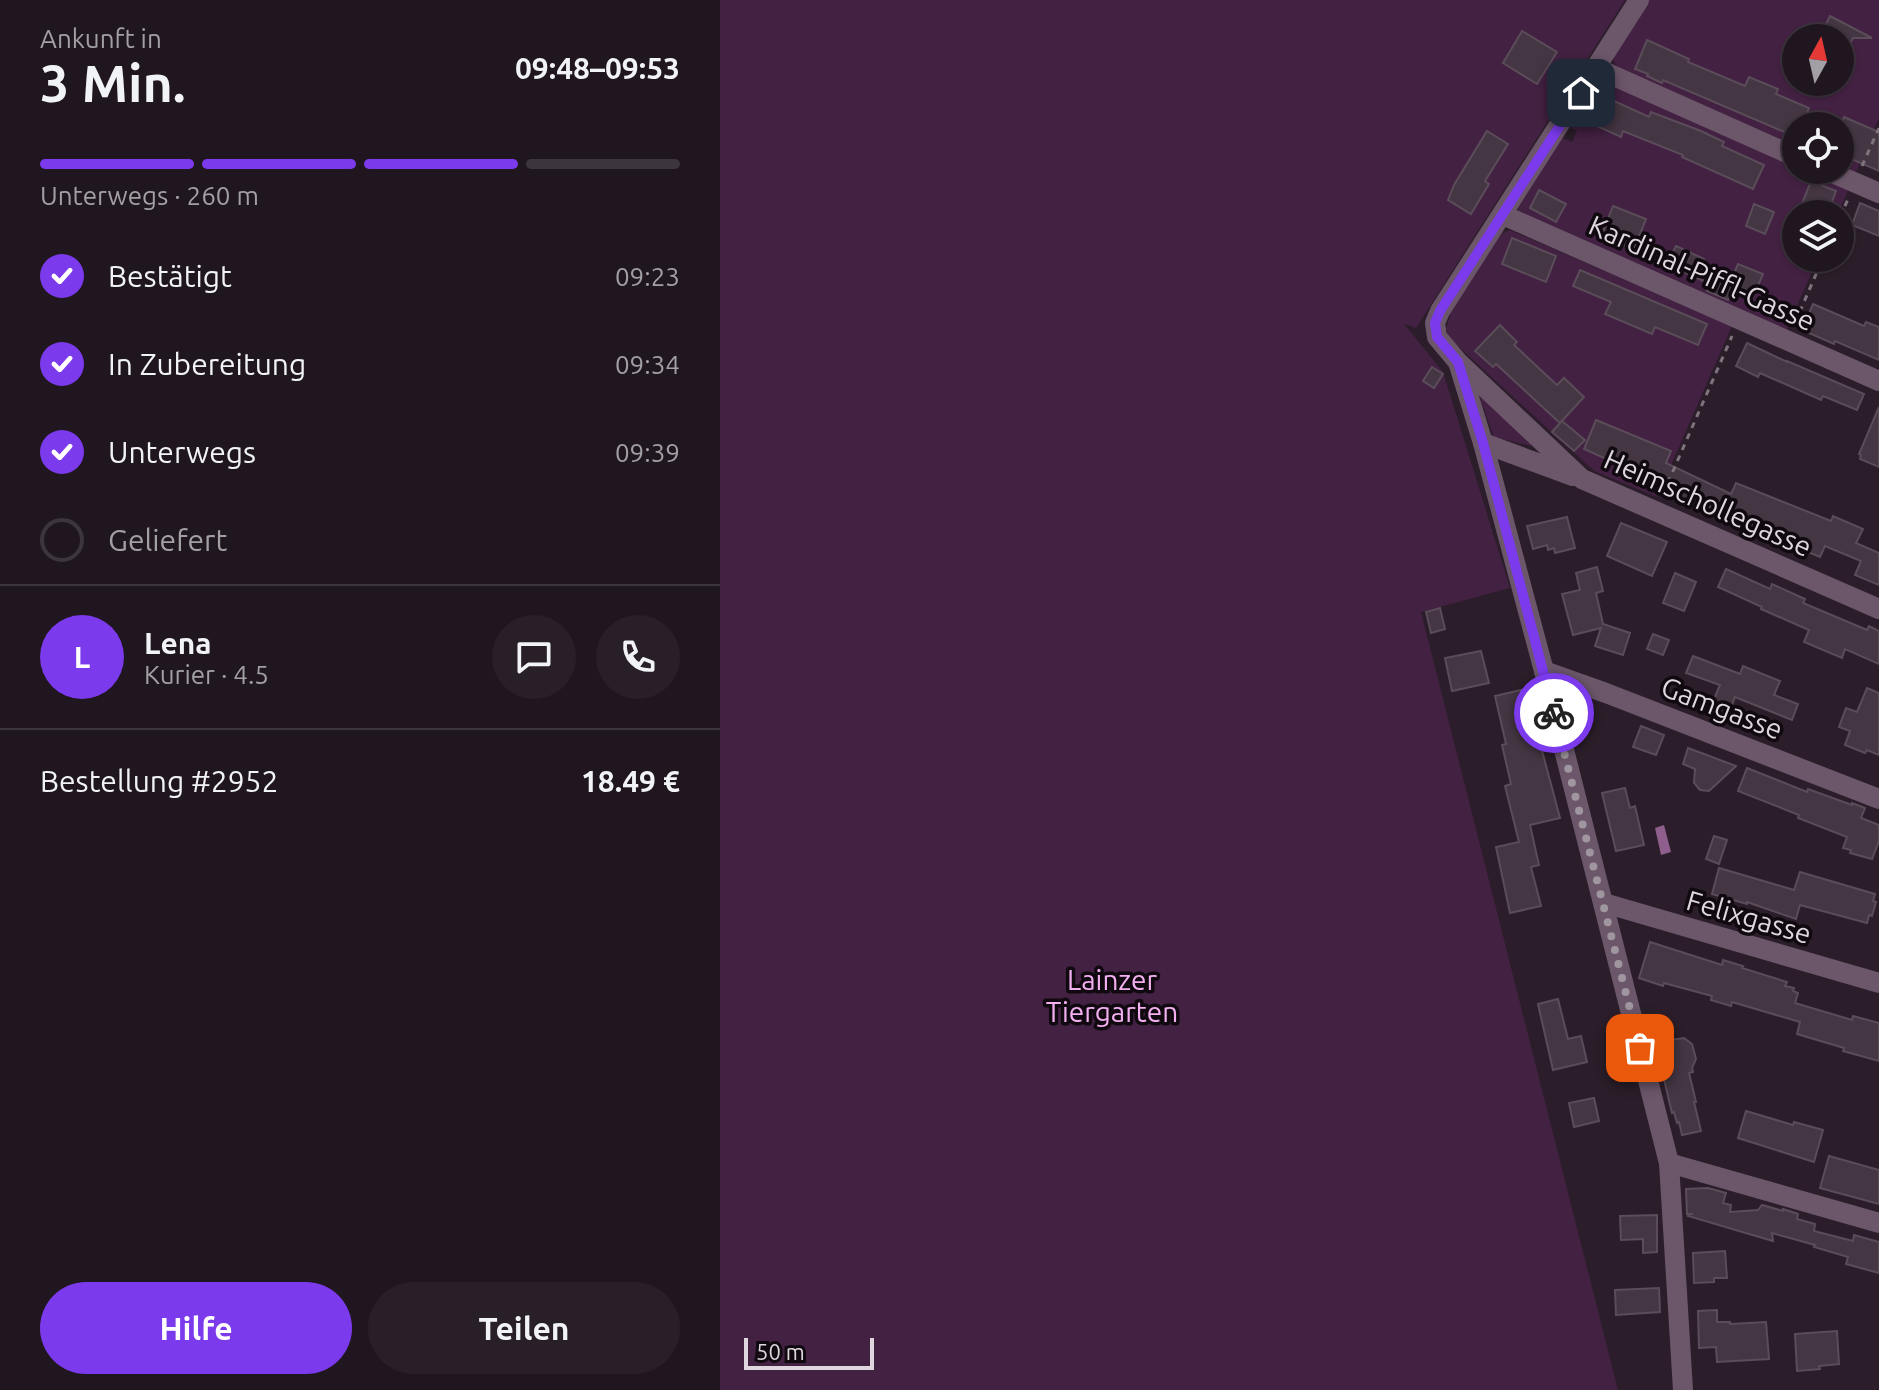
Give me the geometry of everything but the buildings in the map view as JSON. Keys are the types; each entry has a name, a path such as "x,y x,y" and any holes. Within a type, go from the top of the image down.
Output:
{"street":[{"path":"1639,0 1435,323 1437,337 1458,362 1483,443 1669,1163 1683,1390"},
{"path":"1596,68 1782,151"},
{"path":"1854,182 1879,193"},
{"name":"Kardinal-Piffl-Gasse","path":"1503,215 1879,381"},
{"name":"Heimschollegasse","path":"1458,362 1582,479 1879,609"},
{"path":"1483,443 1582,479"},
{"name":"Gamgasse","path":"1544,671 1879,799"},
{"name":"Felixgasse","path":"1604,903 1879,983"},
{"path":"1669,1163 1879,1223"}],"path":[{"path":"1787,341 1817,272"},
{"path":"1655,512 1739,320"}],"green space":[{"name":"Lainzer Tiergarten","path":"720,0 1625,0 1416,328 1404,324 1443,372 1510,588 1421,612 1618,1390 720,1390"},
{"path":"1649,0 1879,0 1879,118 1856,172 1854,112 1782,112 1782,140 1616,67 1613,57"},
{"path":"1599,82 1605,82 1782,159 1782,184 1840,184 1849,188 1844,200 1782,200 1782,272 1812,272 1786,331 1518,212 1518,206 1561,137 1572,142 1577,131 1568,126"},
{"path":"1510,230 1732,326 1657,497 1594,471 1449,338 1446,329 1451,312 1500,234"},
{"path":"1481,394 1532,443 1531,446 1494,437 1479,396"}],"shaded area":[{"path":"1664,825 1671,852 1661,855 1655,828"}],"way so far":[{"path":"1554,713 1640,1048"}],"route":[{"path":"1554,713 1483,443 1458,362 1437,337 1435,323 1581,93"}]}
